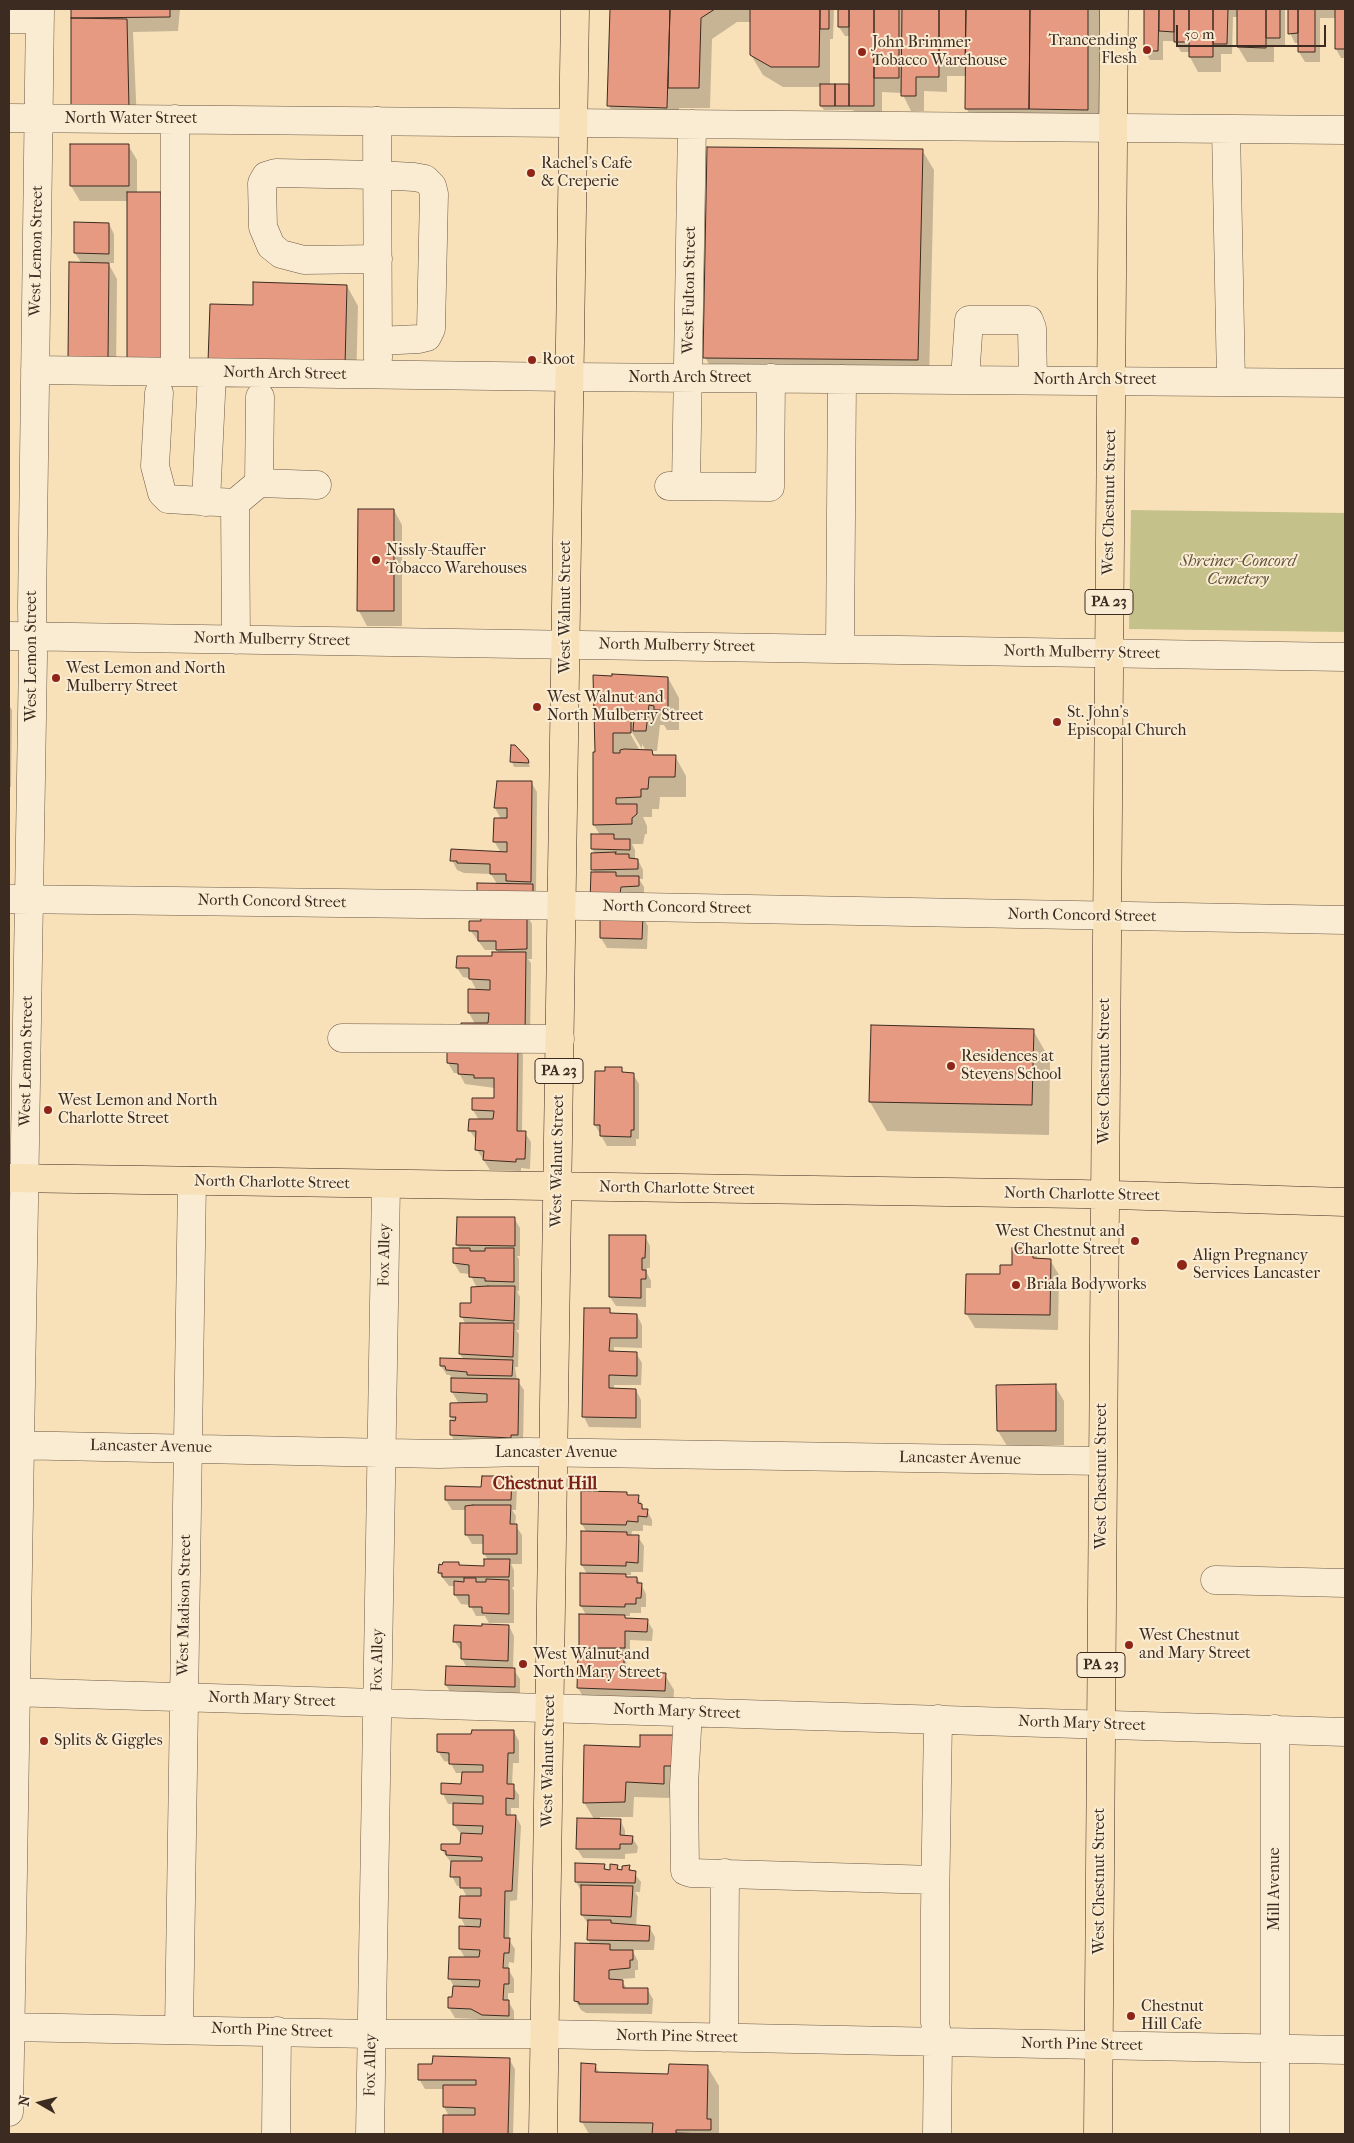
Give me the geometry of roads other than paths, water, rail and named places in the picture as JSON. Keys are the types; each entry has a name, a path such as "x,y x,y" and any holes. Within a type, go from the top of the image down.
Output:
{"main road":[{"name":"West Walnut Street","path":"543,2134 575,9"},
{"name":"West Chestnut Street","path":"1098,2134 1114,9"},
{"name":"North Charlotte Street","path":"17,1178 1104,1195 1345,1202"}],"street":[{"path":"9,19 40,14"},
{"name":"West Lemon Street","path":"9,2112 21,636 35,370 40,14"},
{"name":"North Water Street","path":"9,118 1345,130"},
{"path":"175,119 167,382 155,466 162,493 168,500 235,503 259,484 318,485"},
{"path":"377,121 378,375"},
{"name":"West Fulton Street","path":"692,124 688,378 678,486 770,487 771,378"},
{"path":"1226,129 1231,382"},
{"path":"378,259 304,260 281,254 271,246 263,227 262,182 266,176 276,173 378,175 425,179 432,186 434,194 431,329 427,336 419,339 378,341"},
{"path":"965,379 969,320 1029,320 1032,328 1033,380"},
{"name":"North Arch Street","path":"35,370 167,382 212,373 1345,383"},
{"path":"206,502 212,373"},
{"path":"840,649 842,379"},
{"path":"259,484 260,397"},
{"path":"235,503 236,640"},
{"name":"North Mulberry Street","path":"21,636 1345,656"},
{"name":"North Concord Street","path":"19,899 562,905 1345,920"},
{"path":"342,1038 560,1039"},
{"name":"West Madison Street","path":"179,2029 192,1181"},
{"name":"Fox Alley","path":"370,2134 386,1185"},
{"name":"Lancaster Avenue","path":"15,1445 382,1452 1102,1461"},
{"path":"1215,1580 1345,1584"},
{"name":"North Mary Street","path":"12,1692 1345,1732"},
{"path":"688,1712 684,1785 685,1871 725,1874 935,1880"},
{"path":"937,2134 938,2042 935,2022 935,1880 938,1719"},
{"name":"Mill Avenue","path":"1275,1729 1275,2134"},
{"path":"724,2038 725,1874"},
{"name":"North Pine Street","path":"10,2027 372,2034 544,2034 1345,2050"},
{"path":"276,2134 277,2031"}],"place":[{"name":"Trancending Flesh","path":"1147,50"},
{"name":"John Brimmer Tobacco Warehouse","path":"862,52"},
{"name":"Rachel's Cafe & Creperie","path":"531,173"},
{"name":"Root","path":"532,360"},
{"name":"Nissly-Stauffer Tobacco Warehouses","path":"376,560"},
{"name":"West Lemon and North Mulberry Street","path":"56,678"},
{"name":"West Walnut and North Mulberry Street","path":"537,707"},
{"name":"St. John's Episcopal Church","path":"1057,722"},
{"name":"Residences at Stevens School","path":"951,1066"},
{"name":"West Lemon and North Charlotte Street","path":"48,1110"},
{"name":"West Chestnut and Charlotte Street","path":"1135,1241"},
{"name":"Align Pregnancy Services Lancaster","path":"1182,1265"},
{"name":"Briala Bodyworks","path":"1016,1285"},
{"name":"West Chestnut and Mary Street","path":"1129,1645"},
{"name":"West Walnut and North Mary Street","path":"523,1664"},
{"name":"Splits & Giggles","path":"44,1741"},
{"name":"Chestnut Hill Cafe","path":"1131,2016"}],"district":[{"name":"Chestnut Hill","path":"545,1485"}],"park label":[{"name":"Shreiner-Concord Cemetery","path":"1238,571"}]}
